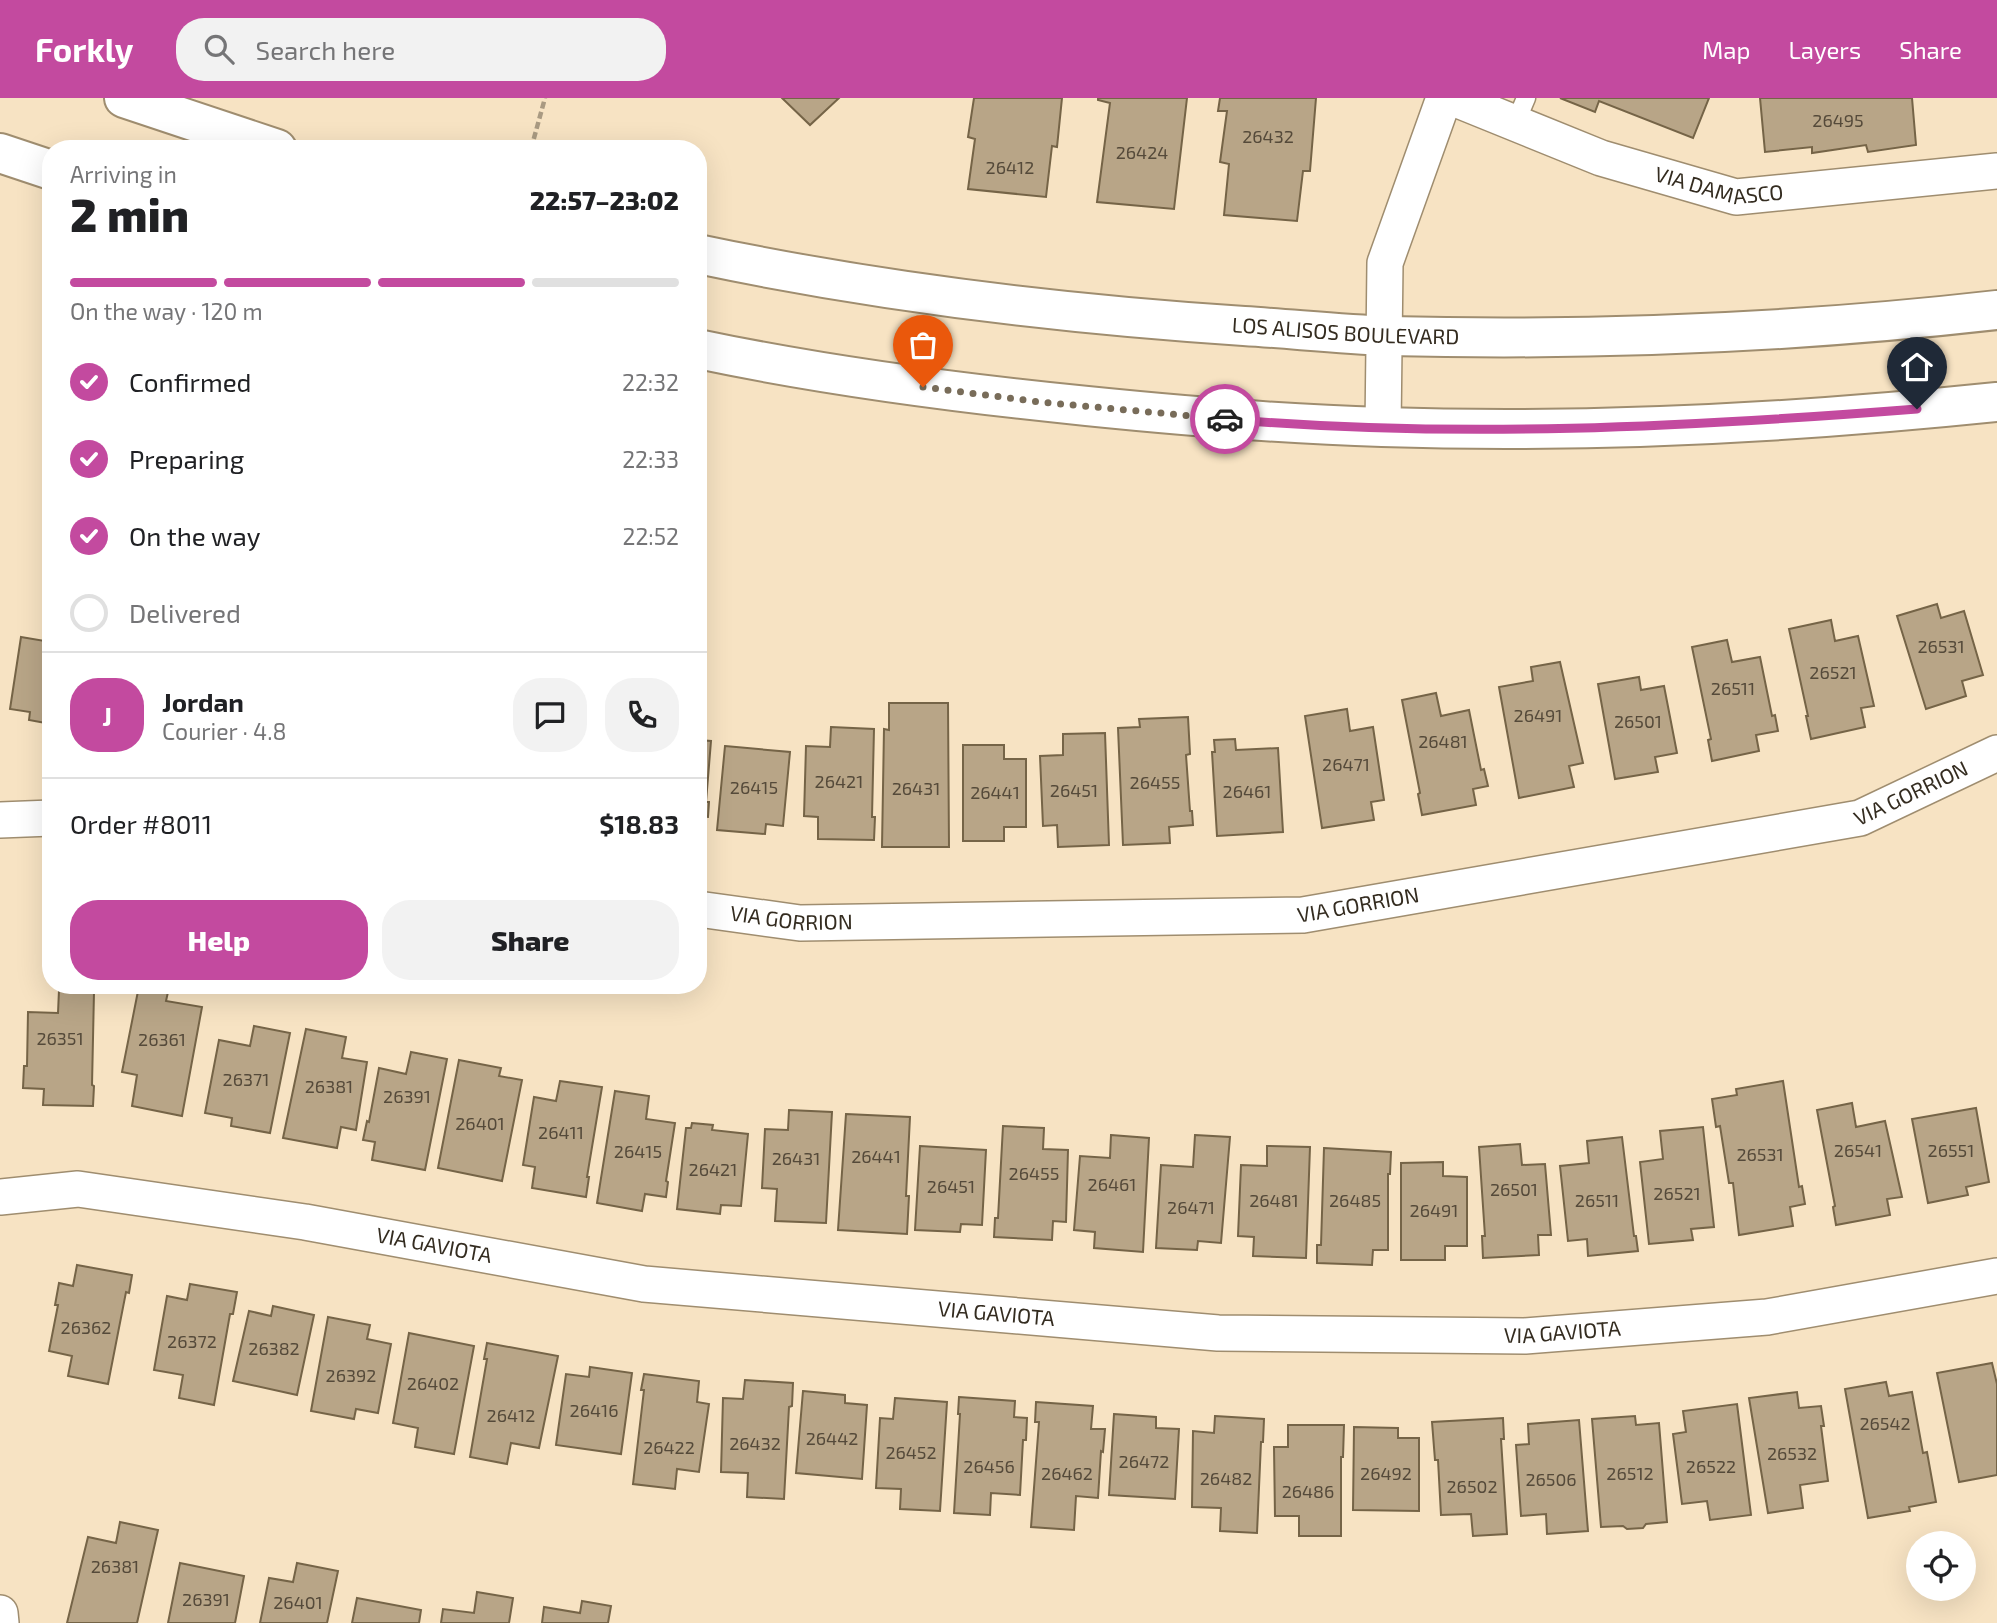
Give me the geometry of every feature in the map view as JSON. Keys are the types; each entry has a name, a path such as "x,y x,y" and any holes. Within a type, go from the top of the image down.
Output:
{"main road":[{"path":"124,98 250,140"},
{"path":"0,153 42,167"},
{"name":"LOS ALISOS BOULEVARD","path":"707,256 850,283 1009,306 1207,324 1385,336 1599,335 1786,329 1997,310"},
{"path":"707,351 877,380 1040,402 1232,419 1383,428 1599,428 1780,420 1997,402"}],"street":[{"path":"1383,428 1385,263 1444,98"},
{"name":"VIA DAMASCO","path":"1454,98 1520,111 1601,158 1736,197 1997,171"},
{"name":"VIA GORRION","path":"707,910 800,923 1303,915 1860,818 1997,753"},
{"path":"0,820 42,818"},
{"name":"VIA GAVIOTA","path":"0,1197 78,1189 305,1222 644,1284 1218,1333 1525,1336 1767,1317 1997,1276"},
{"path":"0,1613 1,1623"}],"path":[{"path":"533,140 545,98"}],"building":[{"path":"782,98 839,98 810,125"},
{"path":"974,98 1062,98 1057,147 1052,146 1046,197 968,189 975,139 968,137"},
{"path":"1098,98 1187,98 1174,209 1097,202 1110,103"},
{"path":"1220,98 1316,98 1310,171 1303,171 1297,221 1224,215 1229,164 1220,162 1227,111 1218,111"},
{"path":"1560,98 1709,98 1693,138 1599,101 1595,112"},
{"path":"1760,98 1912,98 1916,145 1868,152 1866,145 1812,153 1812,147 1765,152"},
{"path":"1937,604 1941,618 1964,611 1983,675 1962,681 1966,696 1926,709 1897,616"},
{"path":"1831,620 1835,641 1858,636 1874,706 1861,708 1865,727 1811,739 1789,629"},
{"path":"21,637 42,640 42,722 29,720 30,712 10,709"},
{"path":"1727,640 1732,662 1760,657 1772,716 1775,715 1778,731 1756,735 1759,751 1712,761 1708,740 1711,739 1692,647"},
{"path":"1560,662 1583,763 1569,766 1574,787 1519,798 1499,687 1533,681 1531,667"},
{"path":"1639,677 1641,690 1664,686 1677,753 1655,757 1658,772 1615,779 1598,684"},
{"path":"1436,693 1441,716 1469,710 1481,770 1484,769 1488,786 1473,789 1476,805 1422,815 1402,700"},
{"path":"889,703 948,703 949,847 882,847 884,729 889,730"},
{"path":"1347,709 1350,731 1373,727 1384,800 1371,802 1374,820 1322,828 1305,716"},
{"path":"1188,717 1190,754 1186,755 1193,825 1169,827 1170,843 1123,845 1118,728 1140,727 1139,719"},
{"path":"831,727 874,729 874,840 818,839 818,817 804,816 806,746 830,747"},
{"path":"1105,733 1109,845 1058,847 1057,825 1043,826 1040,756 1063,755 1063,734"},
{"path":"1235,739 1236,750 1278,748 1283,832 1217,836 1212,752 1215,752 1214,740"},
{"path":"707,741 711,741 707,790"},
{"path":"963,745 1004,745 1004,759 1026,759 1026,827 1004,827 1004,841 963,841"},
{"path":"725,746 790,752 783,826 766,824 765,834 717,830"},
{"path":"59,994 94,994 93,1106 43,1105 44,1089 23,1088 24,1066 27,1066 28,1012 58,1013"},
{"path":"137,994 168,994 166,1001 202,1007 182,1116 132,1106 137,1075 122,1072"},
{"path":"254,1026 290,1033 270,1133 231,1126 232,1118 205,1113 219,1040 250,1046"},
{"path":"306,1029 346,1037 342,1058 367,1062 356,1130 341,1127 337,1148 283,1138"},
{"path":"411,1052 447,1059 425,1170 372,1160 375,1142 363,1140 379,1068 406,1074"},
{"path":"459,1060 501,1068 499,1076 522,1080 502,1181 438,1168"},
{"path":"560,1081 602,1087 586,1197 532,1188 535,1167 523,1165 534,1097 556,1101"},
{"path":"1783,1081 1799,1187 1802,1186 1805,1204 1790,1207 1793,1226 1739,1235 1733,1183 1729,1183 1720,1126 1716,1127 1712,1099 1737,1095 1736,1089"},
{"path":"615,1091 649,1096 646,1119 675,1123 666,1197 645,1194 642,1211 597,1203"},
{"path":"1852,1103 1856,1127 1885,1121 1902,1197 1887,1199 1890,1215 1836,1225 1835,1206 1817,1110"},
{"path":"1976,1108 1989,1182 1966,1187 1968,1195 1928,1203 1912,1119"},
{"path":"789,1110 832,1112 826,1223 775,1221 777,1189 762,1188 765,1129 788,1130"},
{"path":"846,1114 910,1117 907,1234 838,1230"},
{"path":"692,1123 713,1125 712,1130 748,1134 741,1206 721,1205 720,1214 677,1209 686,1128 691,1128"},
{"path":"1003,1126 1044,1128 1043,1149 1068,1150 1066,1222 1053,1221 1052,1240 994,1237 995,1218 998,1218"},
{"path":"1703,1127 1714,1227 1691,1229 1693,1240 1649,1244 1640,1162 1663,1159 1660,1131"},
{"path":"1111,1135 1149,1138 1143,1252 1094,1248 1095,1232 1074,1230 1080,1156 1110,1158"},
{"path":"1195,1135 1230,1137 1221,1243 1198,1241 1197,1250 1156,1248 1161,1165 1193,1167"},
{"path":"1622,1137 1638,1251 1588,1256 1587,1239 1568,1241 1560,1166 1589,1163 1587,1141"},
{"path":"1520,1144 1522,1165 1545,1164 1551,1235 1538,1235 1539,1255 1483,1258 1482,1236 1485,1236 1479,1147"},
{"path":"920,1146 986,1150 982,1225 961,1224 960,1232 915,1230"},
{"path":"1267,1146 1310,1147 1306,1258 1253,1256 1254,1237 1238,1236 1241,1165 1267,1166"},
{"path":"1324,1148 1391,1152 1388,1174 1388,1250 1373,1250 1372,1265 1317,1263 1317,1245 1321,1245"},
{"path":"1443,1162 1443,1176 1467,1177 1467,1246 1445,1246 1445,1260 1401,1260 1401,1163"},
{"path":"77,1265 132,1275 129,1293 126,1292 108,1384 68,1376 72,1356 49,1351 58,1305 55,1305 59,1283 73,1286"},
{"path":"190,1284 237,1292 233,1314 230,1314 214,1405 179,1398 183,1375 154,1370 167,1296 187,1300"},
{"path":"273,1306 314,1315 297,1395 233,1381 249,1311 271,1316"},
{"path":"328,1317 370,1325 367,1339 391,1344 378,1413 356,1409 354,1419 311,1411"},
{"path":"409,1333 474,1346 454,1454 415,1447 418,1428 393,1423"},
{"path":"487,1343 558,1356 539,1448 511,1443 507,1464 470,1457 487,1359 484,1359"},
{"path":"1992,1363 1997,1384 1997,1475 1959,1482 1937,1373"},
{"path":"590,1367 632,1373 621,1454 556,1445 566,1374 589,1377"},
{"path":"644,1374 699,1381 697,1402 709,1404 699,1472 677,1469 675,1489 633,1484"},
{"path":"745,1380 793,1383 792,1406 789,1407 784,1499 747,1497 748,1473 721,1472 723,1398 743,1399"},
{"path":"1886,1382 1889,1396 1912,1392 1923,1453 1927,1452 1936,1502 1909,1507 1910,1511 1868,1518 1845,1389"},
{"path":"803,1391 845,1395 845,1403 867,1405 862,1479 796,1473"},
{"path":"1797,1392 1799,1408 1821,1406 1828,1481 1800,1485 1803,1508 1768,1513 1749,1398"},
{"path":"959,1397 1015,1401 1014,1417 1027,1418 1020,1495 991,1493 990,1515 954,1513"},
{"path":"895,1398 947,1402 940,1511 900,1509 901,1489 876,1488 880,1418 893,1419"},
{"path":"1036,1402 1093,1406 1091,1429 1105,1429 1098,1498 1076,1496 1074,1530 1031,1527 1039,1422 1035,1422"},
{"path":"1737,1404 1751,1515 1710,1520 1707,1501 1682,1504 1673,1434 1686,1432 1683,1411"},
{"path":"1114,1414 1156,1417 1156,1428 1179,1429 1175,1499 1109,1495"},
{"path":"1215,1416 1264,1419 1257,1533 1220,1531 1221,1508 1192,1507 1193,1431 1214,1433"},
{"path":"1635,1416 1636,1425 1659,1423 1667,1522 1646,1524 1643,1528 1601,1527 1592,1419"},
{"path":"1503,1418 1504,1439 1501,1439 1507,1534 1473,1536 1471,1514 1441,1515 1438,1460 1435,1460 1432,1422"},
{"path":"1579,1420 1588,1531 1547,1534 1546,1514 1521,1516 1516,1445 1529,1444 1528,1424"},
{"path":"1288,1425 1344,1425 1341,1457 1341,1536 1299,1536 1299,1516 1275,1516 1274,1447 1288,1447"},
{"path":"1354,1427 1398,1428 1398,1438 1419,1438 1419,1511 1353,1510"},
{"path":"120,1522 158,1530 137,1623 67,1623 88,1537 116,1543"},
{"path":"180,1563 244,1576 235,1623 168,1623"},
{"path":"297,1563 338,1571 327,1623 260,1623 269,1578 293,1582"},
{"path":"477,1592 513,1598 509,1623 441,1623 443,1609 474,1613"},
{"path":"357,1598 421,1610 419,1623 352,1623"},
{"path":"582,1601 611,1606 608,1623 542,1623 544,1607 580,1613"}],"way so far":[{"path":"923,387 1040,402 1225,419"}],"route":[{"path":"1225,419 1383,428 1599,428 1780,420 1917,409"}]}
